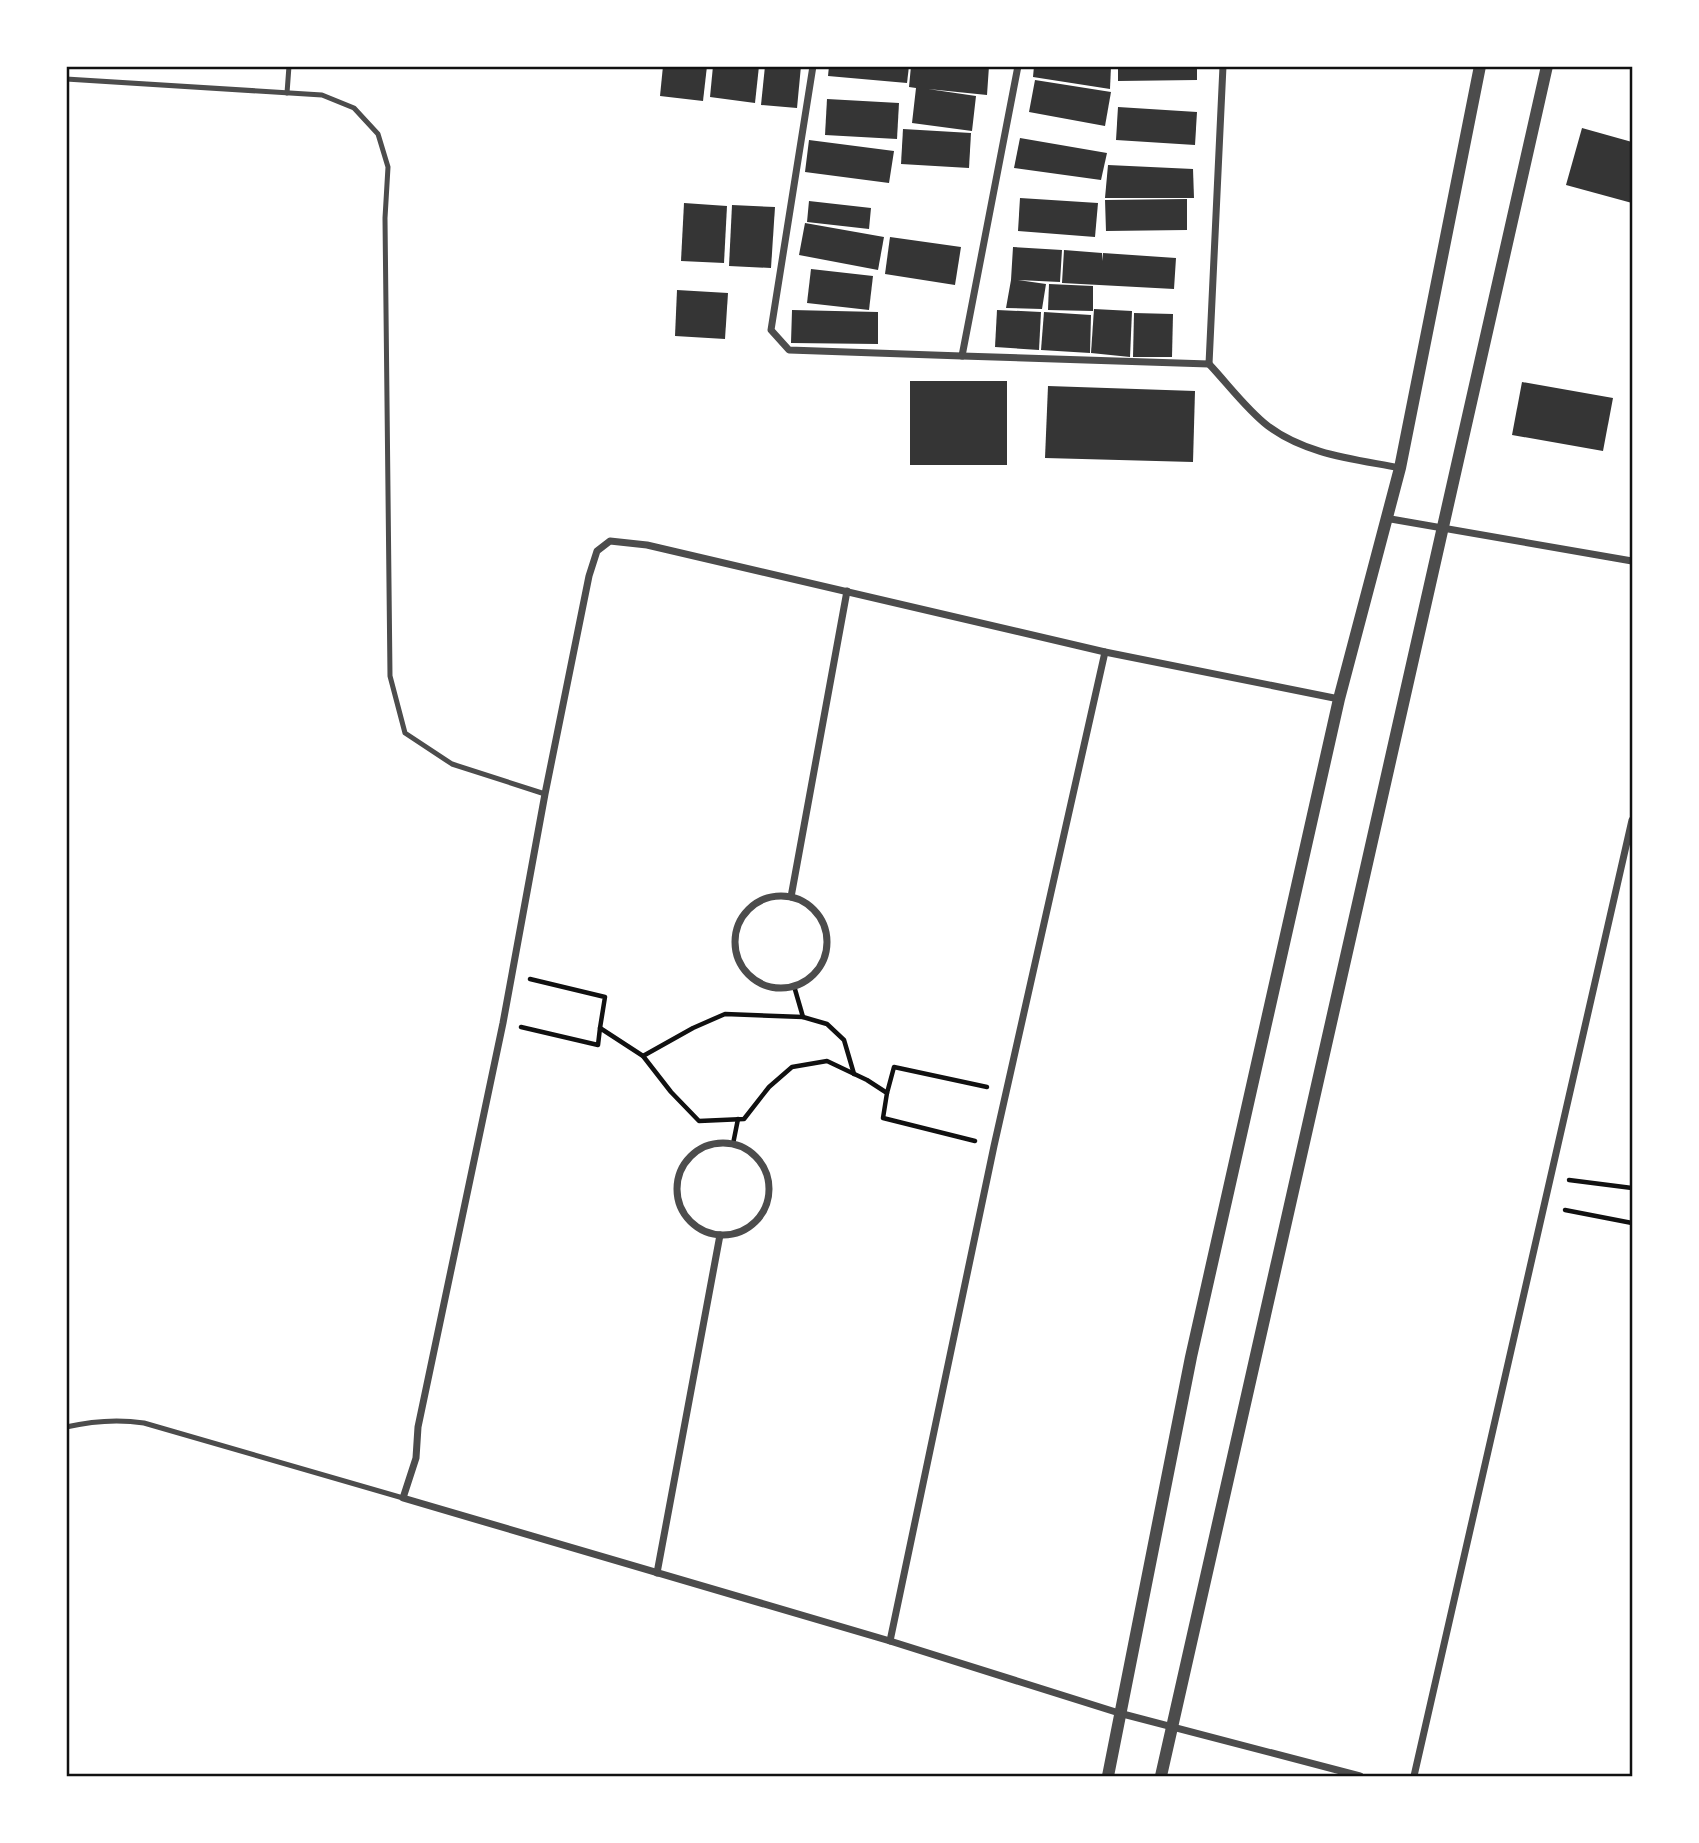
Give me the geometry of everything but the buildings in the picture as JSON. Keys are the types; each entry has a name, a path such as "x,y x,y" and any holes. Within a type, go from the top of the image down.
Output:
{"street":[{"path":"813,66 771,330 789,350 1209,364 1268,425 1300,445 1400,468"},
{"path":"962,356 1018,66"},
{"path":"1209,364 1223,66"},
{"path":"1108,1776 1191,1357 1339,699 1400,468 1480,66"},
{"path":"1161,1776 1547,66"},
{"path":"1385,518 1633,561"},
{"path":"1339,699 1105,652 647,545 610,541 597,551 589,576 503,1023 418,1427 416,1458 403,1498 890,1641 1119,1713 1360,1776"},
{"path":"791,897 847,591"},
{"path":"890,1641 995,1146 1105,652"},
{"path":"1414,1776 1633,820"},
{"path":"769,897 791,897 805,902 817,912 824,925 827,940 819,968 794,986 778,988 764,984 750,976 741,964 735,942 740,920 749,908 769,897"},
{"path":"718,1143 733,1144 752,1155 766,1172 769,1187 767,1202 750,1227 720,1235 705,1232 692,1224 682,1212 677,1198 677,1182 682,1167 691,1155 718,1143"},
{"path":"657,1573 720,1235"}],"lane":[{"path":"287,93 289,66"},
{"path":"66,79 322,95 354,108 378,134 388,167 385,218 390,676 405,733 452,764 545,794"},
{"path":"66,1427 87,1422 126,1420 144,1423 403,1498"}],"path":[{"path":"503,1023 598,1045 605,997 512,974"},
{"path":"794,986 803,1017"},
{"path":"643,1056 693,1028 725,1014 803,1017 827,1024 844,1040 854,1074"},
{"path":"600,1028 643,1056 670,1092 699,1121 744,1119 769,1087 792,1067 827,1061 887,1093"},
{"path":"995,1146 883,1118 887,1093 894,1067 1007,1091"},
{"path":"733,1144 738,1119"},
{"path":"1551,1178 1633,1188"},
{"path":"1544,1206 1633,1223"}]}
